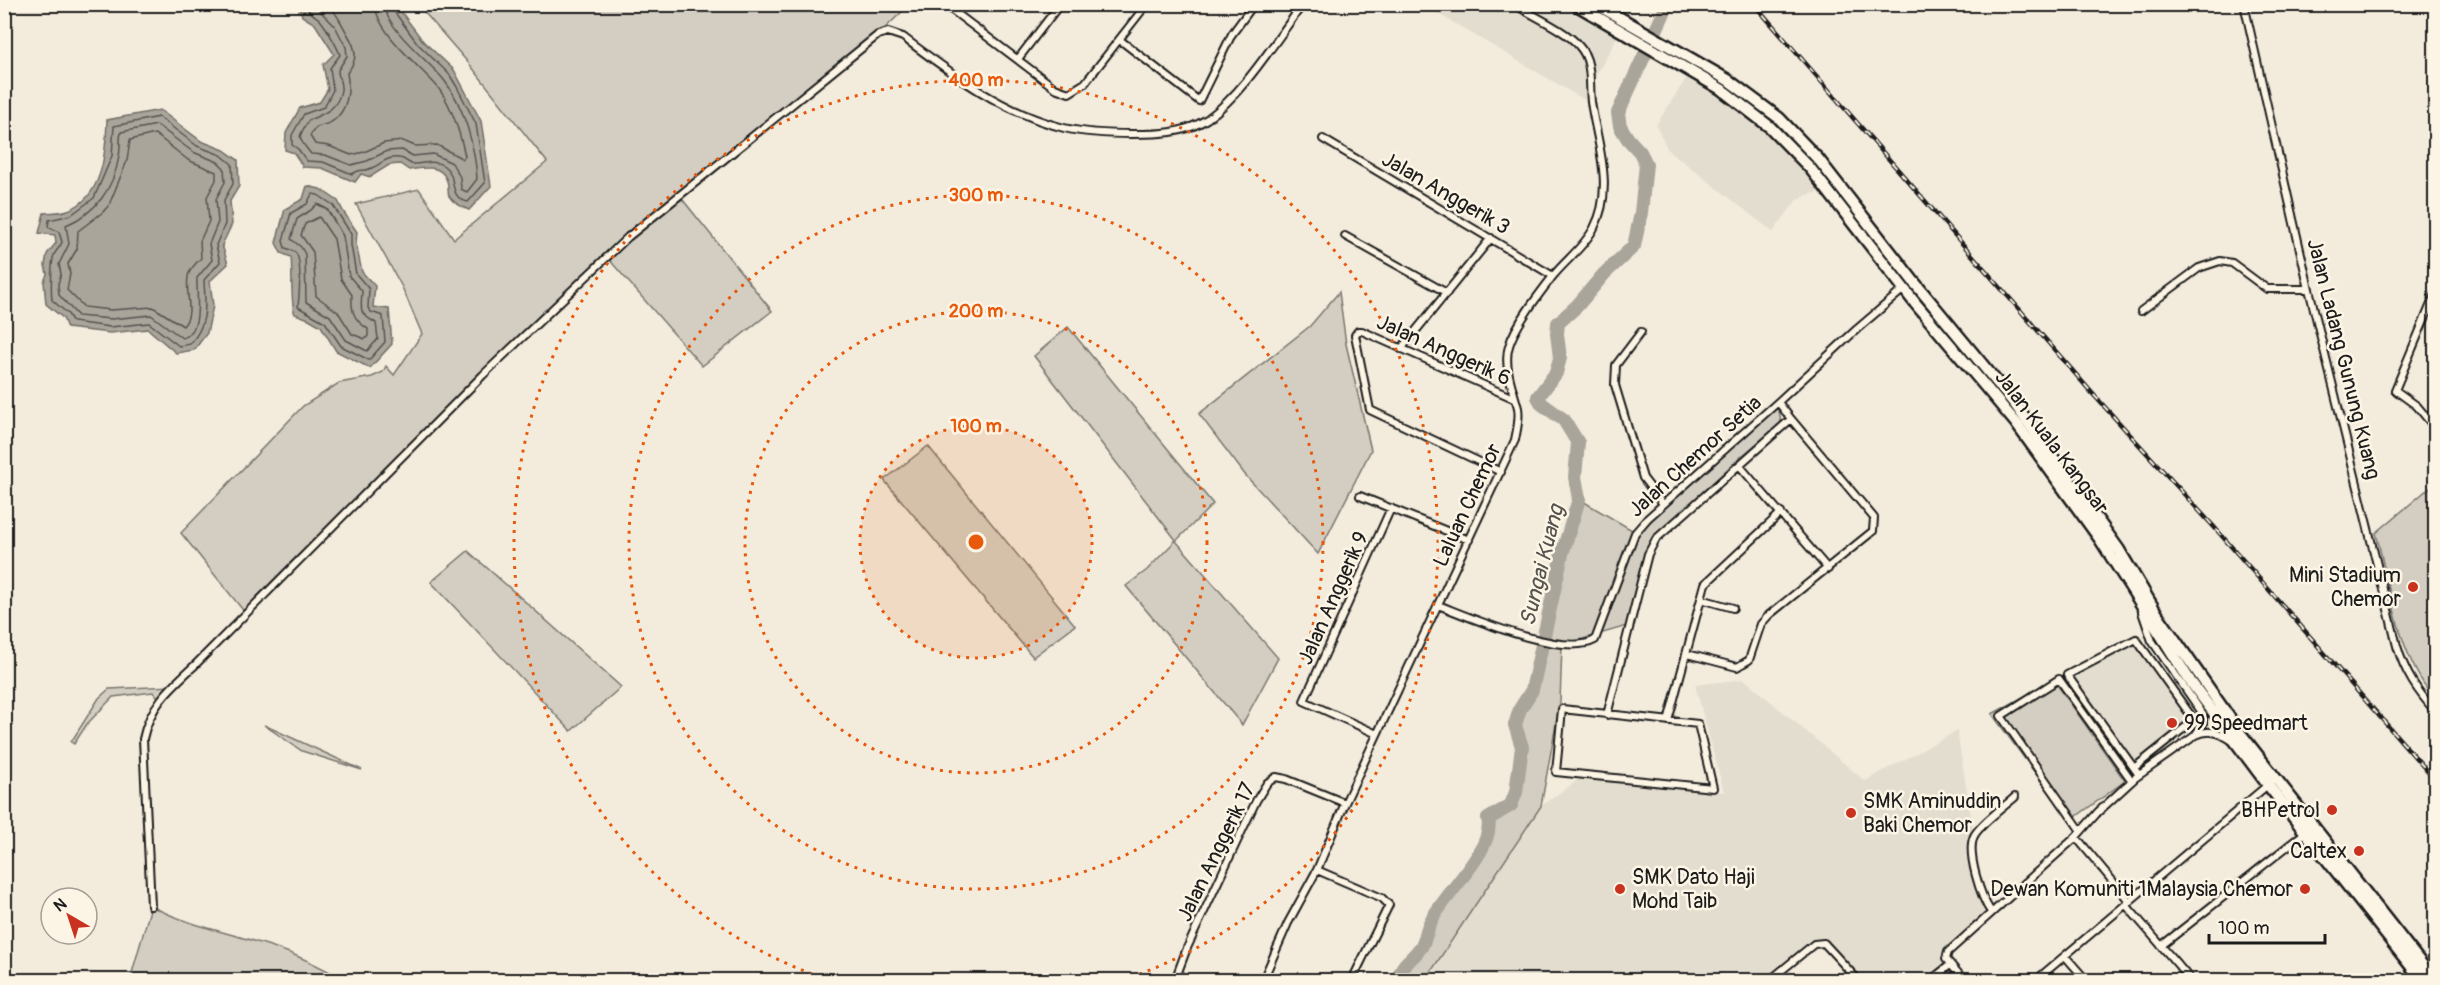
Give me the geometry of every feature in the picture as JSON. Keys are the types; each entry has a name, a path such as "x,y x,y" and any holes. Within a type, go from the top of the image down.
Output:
{"highway":[{"name":"Jalan Kuala Kangsar","path":"1575,4 1632,39 1714,84 1776,132 1828,189 1904,289 2016,423 2100,539 2190,681 2239,745 2434,981"},
{"name":"Jalan Kuala Kangsar","path":"1596,4 1736,85 1791,130 1837,180 1914,282 2015,404 2119,550 2183,654 2271,782"},
{"name":"Jalan Kuala Kangsar","path":"2309,830 2422,981"}],"street":[{"path":"944,4 1055,88 1069,93 1078,90 1085,83 1147,4"},
{"path":"1018,59 1060,4"},
{"path":"1120,40 1199,102 1232,34 1254,4"},
{"path":"151,906 143,739 151,712 160,699 483,375 628,237 878,35 888,32 903,37 982,93 1046,123 1089,132 1160,134 1174,132 1204,121 1229,101 1303,4"},
{"name":"Laluan Chemor","path":"1263,981 1288,923 1317,870 1345,803 1515,440 1519,422 1507,359 1509,346 1516,331 1553,276 1579,248 1594,227 1603,196 1602,154 1592,106 1588,78 1589,64 1581,47 1574,40 1514,4"},
{"name":"Jalan Ladang Gunung Kuang","path":"2244,4 2309,289 2402,663 2412,683 2436,712"},
{"name":"Jalan Anggerik 3","path":"1323,139 1553,276"},
{"path":"1345,236 1447,293"},
{"path":"1401,349 1491,238"},
{"path":"2141,311 2199,268 2220,261 2232,263 2267,288 2309,289"},
{"name":"Jalan Chemor Setia","path":"1438,605 1527,637 1578,646 1595,640 1635,533 1663,504 1857,328 1914,282"},
{"path":"2436,292 2396,390 2417,406 2436,429"},
{"name":"Jalan Anggerik 6","path":"1501,472 1370,410 1355,334 1362,331 1513,398"},
{"path":"1641,332 1616,365 1615,385 1643,478 1663,504"},
{"path":"1687,654 1737,667 1749,660 1761,624 1873,531 1874,518 1778,402"},
{"path":"1607,715 1648,554 1656,539 1791,419"},
{"path":"1739,465 1828,569"},
{"path":"1360,496 1469,540"},
{"name":"Jalan Anggerik 9","path":"1377,734 1304,701 1391,508"},
{"path":"1668,721 1706,584 1713,574 1781,513"},
{"path":"1701,599 1732,608"},
{"path":"2141,606 2152,641 2203,714 2203,724 2196,735"},
{"path":"2134,768 2188,725 2192,717 2136,639 2067,675 2139,775"},
{"path":"2081,831 2001,716 2059,680 2132,781"},
{"path":"1562,710 1607,715 1698,724 1713,788 1556,772 1562,710"},
{"path":"2188,725 2196,735"},
{"path":"1930,981 1948,962 1948,952 2076,837 2139,775 2196,735 2204,732 2214,732 2239,745"},
{"name":"Jalan Anggerik 17","path":"1175,981 1187,948 1260,792 1267,783 1276,777 1286,779 1345,803"},
{"path":"2036,981 2271,782"},
{"path":"1992,912 1984,902 1972,844 1975,834 2015,796"},
{"path":"2161,945 2309,830"},
{"path":"2076,837 2191,981"},
{"path":"1317,870 1382,898 1389,905 1352,981"},
{"path":"1770,981 1814,944 1820,942 1824,943 1858,981"},
{"path":"2065,956 2086,981"},
{"path":"1948,962 1964,981"},
{"path":"1938,974 1943,981"}],"shaded area":[{"path":"418,5 909,5 878,35 679,195 772,311 702,366 607,257 246,614 181,533 303,406 339,383 372,377 383,372 386,366 394,375 422,334 402,287 356,204 419,189 454,239 547,162 471,66"},
{"path":"1423,5 1575,5 1620,32 1592,83 1595,106"},
{"path":"1691,71 1737,101 1828,190 1807,195 1796,201 1773,232 1668,150 1656,125"},
{"path":"1339,292 1346,344 1371,450 1318,554 1246,476 1199,414 1310,326"},
{"path":"1068,327 1213,504 1176,541 1278,658 1242,725 1126,586 1147,570 1176,540 1034,356"},
{"path":"1778,404 1781,423 1736,461 1655,537 1640,569 1627,626 1562,645 1560,702 1541,806 1430,973 1434,980 1398,980 1404,965 1421,947 1429,924 1477,857 1488,831 1488,819 1511,805 1516,792 1522,747 1515,725 1520,709 1532,690 1562,554 1579,499 1637,533"},
{"path":"928,446 1075,625 1033,657 884,480"},
{"name":"Mini Stadium Chemor","path":"2435,483 2436,689 2431,693 2420,678 2403,639 2376,533"},
{"path":"468,551 621,687 571,731 431,582"},
{"path":"2139,634 2197,715 2196,722 2125,781 2054,680"},
{"path":"1744,679 1865,781 1957,731 1988,918 1947,952 1949,964 1929,980 1858,980 1820,942 1768,980 1434,980 1429,973 1541,806 1582,777 1724,792 1695,685"},
{"path":"2054,680 2125,781 2070,821 1992,714"},
{"path":"171,686 160,699 153,692 113,697 87,724 74,744 71,742 99,698 109,689"},
{"path":"264,725 362,770 302,751"},
{"path":"151,906 195,924 282,950 344,980 130,980"}],"water":[{"path":"299,5 396,5 423,41 454,70 481,121 491,186 469,210 451,199 444,175 436,169 409,170 400,164 389,165 370,177 361,174 355,182 322,168 303,167 294,153 285,150 286,133 300,108 320,102 328,89 323,65 334,54 315,24 302,16"},
{"path":"160,110 201,141 224,150 238,160 239,186 230,201 232,224 222,245 228,264 210,281 213,306 207,333 194,350 176,353 148,329 110,333 67,328 63,318 46,304 45,265 47,254 56,243 55,235 39,233 44,213 65,211 80,204 89,195 100,172 107,120"},
{"path":"307,186 320,189 338,201 357,232 356,244 362,272 375,286 373,307 389,309 392,344 370,368 336,351 321,326 295,314 291,257 281,253 276,243 285,209 303,199"}],"waterway":[{"name":"Sungai Kuang","path":"1398,980 1404,965 1421,947 1429,924 1437,911 1477,857 1488,831 1488,819 1511,805 1516,792 1522,747 1515,725 1520,709 1532,690 1562,554 1579,499 1575,477 1578,443 1564,420 1542,404 1538,397 1556,373 1560,358 1558,323 1634,246 1641,213 1646,164 1640,152 1620,126 1618,113 1668,4"}],"railway":[{"path":"1754,4 2092,393 2215,528 2436,781"}],"place":[{"name":"Mini Stadium Chemor","path":"2413,587"},
{"name":"99 Speedmart","path":"2172,723"},
{"name":"BHPetrol","path":"2332,810"},
{"name":"SMK Aminuddin Baki Chemor","path":"1851,813"},
{"name":"Caltex","path":"2359,851"},
{"name":"SMK Dato Haji Mohd Taib","path":"1620,889"},
{"name":"Dewan Komuniti 1Malaysia Chemor","path":"2305,889"}]}
